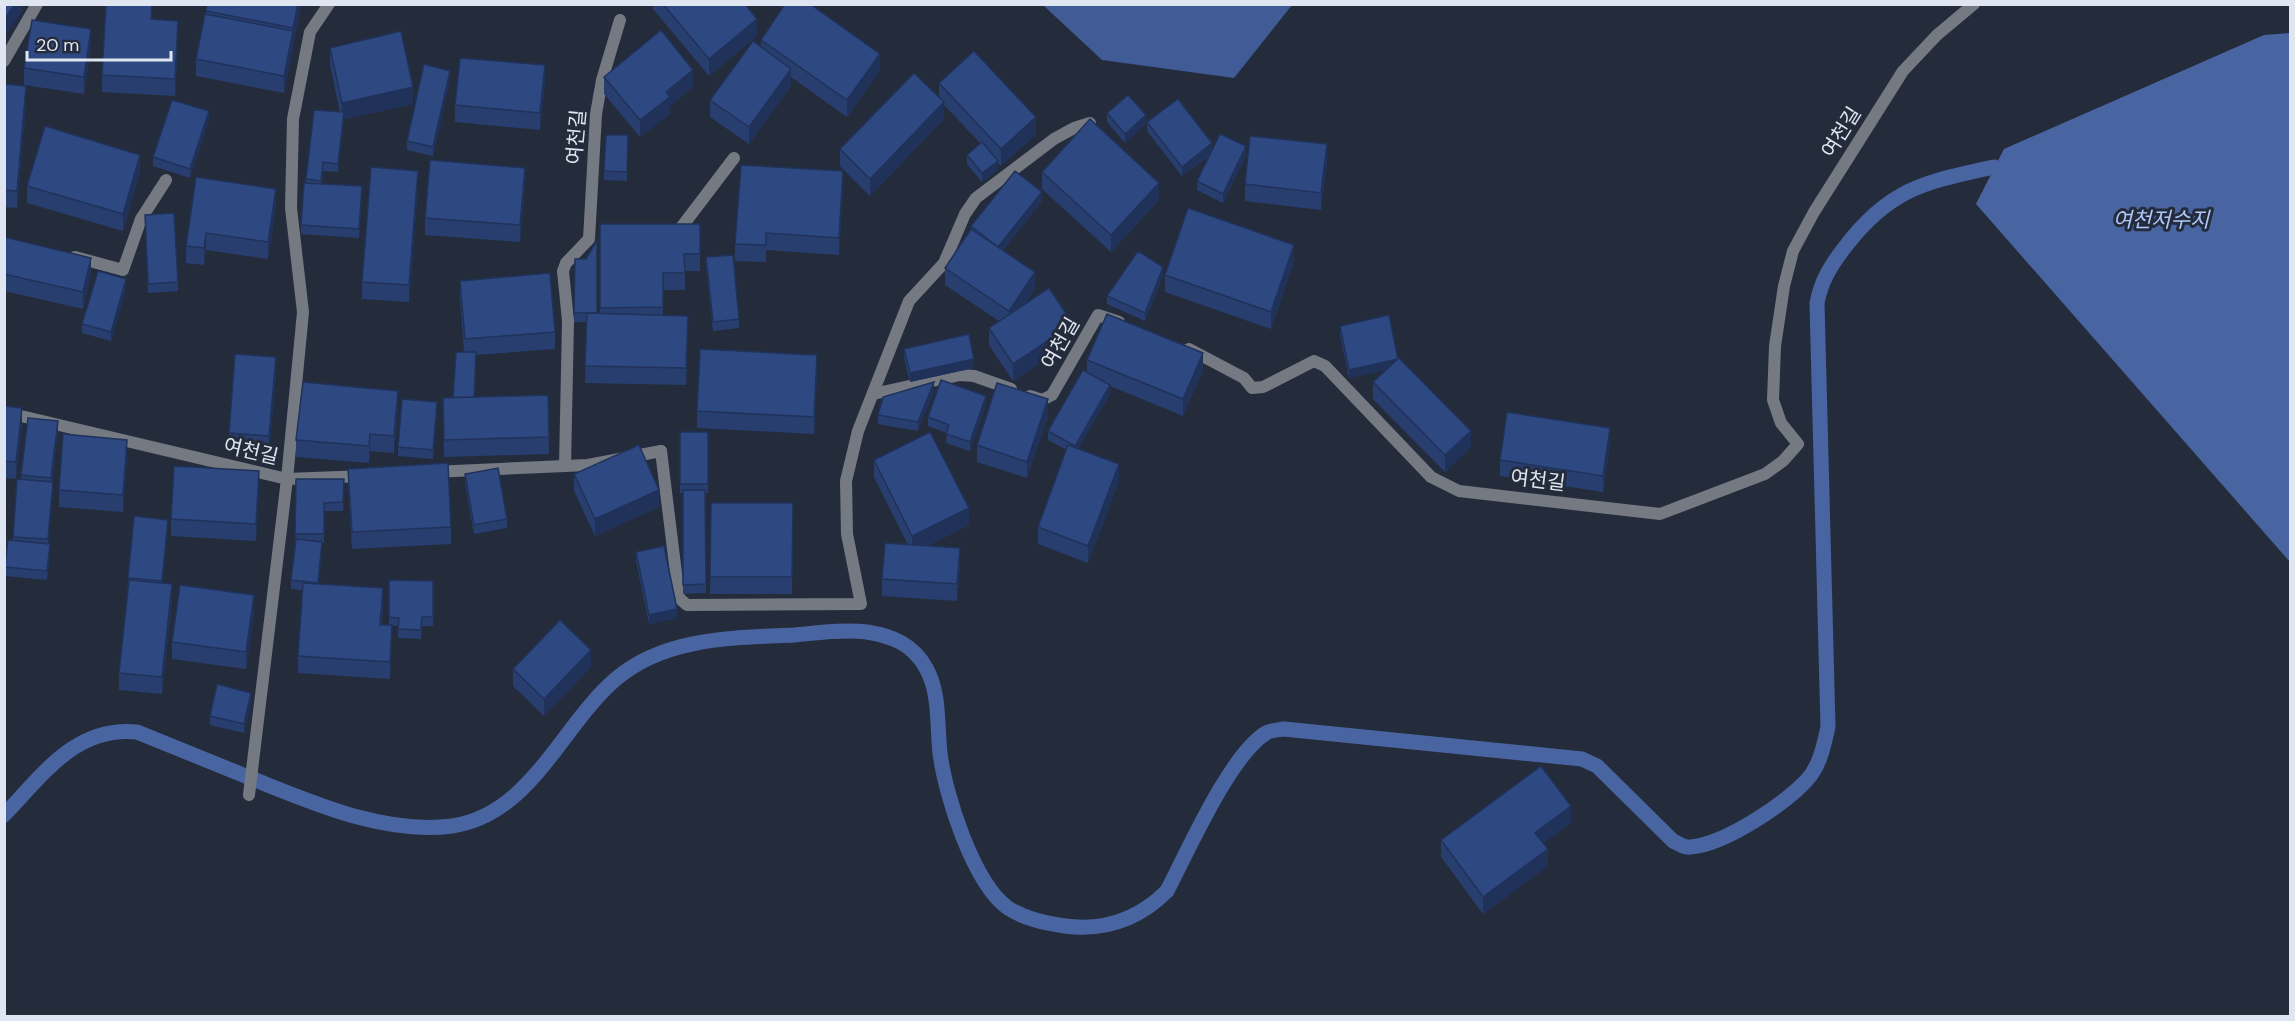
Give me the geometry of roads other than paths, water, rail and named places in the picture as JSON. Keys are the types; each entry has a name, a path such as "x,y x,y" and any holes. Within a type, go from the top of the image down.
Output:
{"street":[{"path":"4,61 37,4"},
{"path":"249,795 287,479 303,312 291,208 293,119 310,32 329,4"},
{"name":"여천길","path":"1177,343 1244,378 1252,388 1263,387 1314,361 1325,366 1431,477 1460,491 1660,514 1765,474 1783,461 1798,444 1781,423 1773,400 1775,346 1784,286 1793,251 1903,71 1937,35 1974,4"},
{"name":"여천길","path":"565,466 568,321 563,271 566,263 594,238 596,114 602,80 620,20"},
{"path":"415,473 588,465 661,452 679,598 687,605 861,604 847,534 846,481 850,455 909,301 944,263 965,214 976,198 1054,139 1074,128 1090,123"},
{"path":"666,233 677,233 734,159"},
{"path":"58,252 123,270 141,219 166,180"},
{"name":"여천길","path":"873,394 960,375 974,376 1042,400 1052,395 1098,315 1132,327"},
{"name":"여천길","path":"4,412 287,479 380,475"}],"water":[{"name":"여천저수지","path":"2290,33 2290,562 1976,204 2004,149 2264,35"}],"waterway":[{"path":"4,815 47,770 78,745 115,732 137,732 322,806 348,814 400,826 426,828 452,826 480,818 503,805 544,765 597,697 617,678 657,654 678,647 724,639 849,631 867,632 901,642 921,660 934,688 940,753 948,791 972,859 995,896 1008,908 1028,918 1043,922 1079,927 1107,925 1133,916 1156,901 1167,891 1211,805 1238,761 1252,744 1266,733 1284,729 1582,759 1597,766 1673,841 1688,847 1720,839 1773,809 1811,775 1822,752 1828,727 1817,303 1824,280 1835,260 1861,227 1894,200 1928,183 1994,167"}]}
